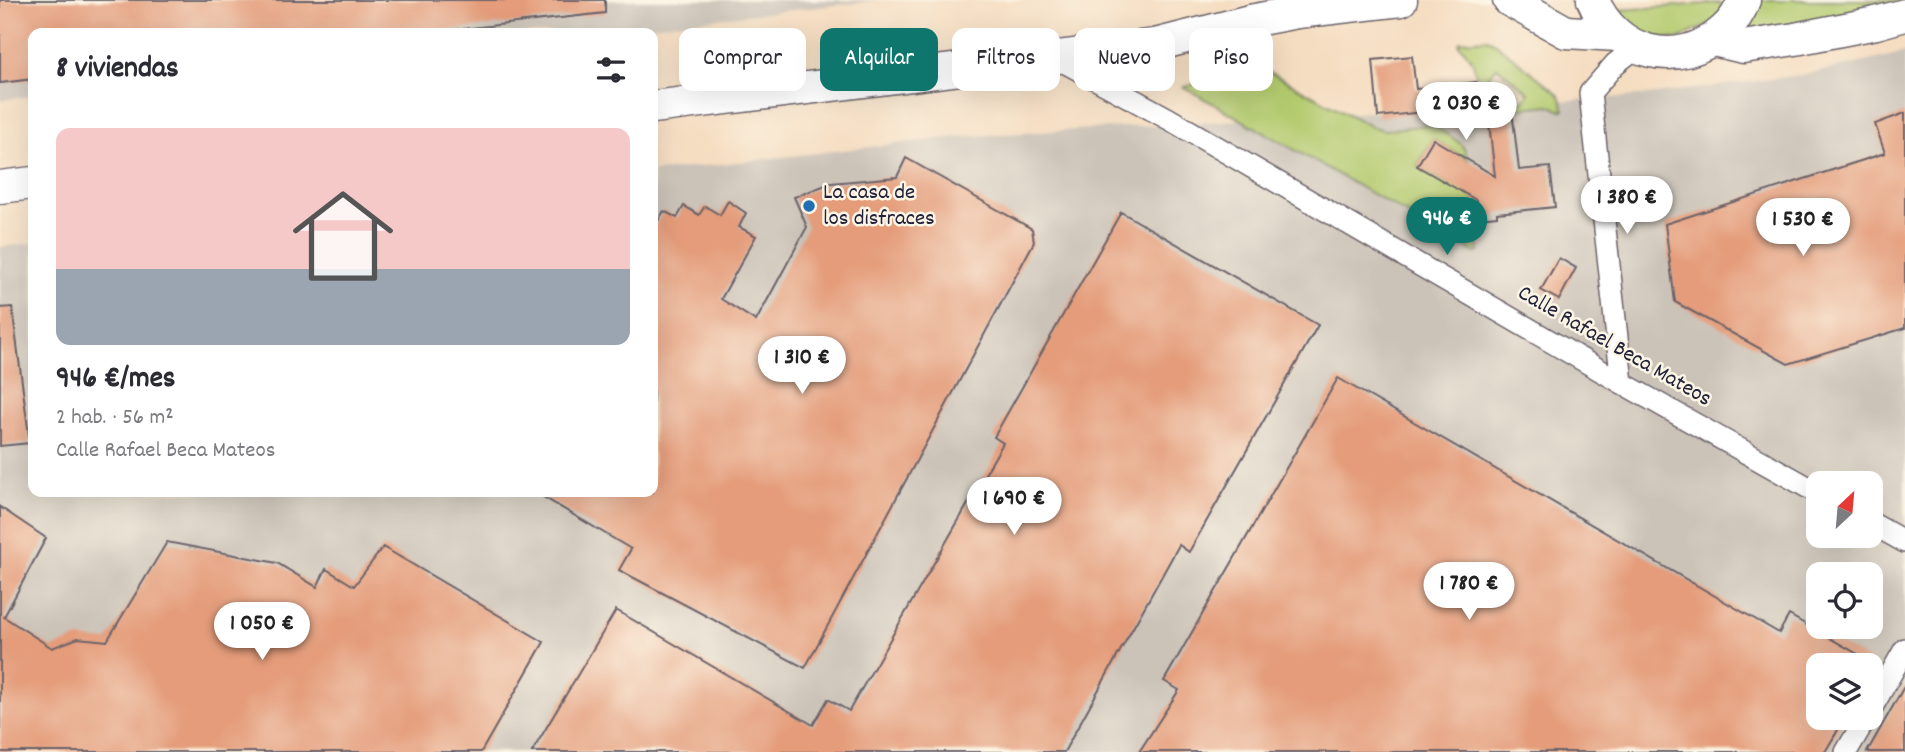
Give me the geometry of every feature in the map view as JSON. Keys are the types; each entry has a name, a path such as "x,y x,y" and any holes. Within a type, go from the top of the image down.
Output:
{"main road":[{"path":"1060,56 1155,45 1297,12 1401,0"},
{"path":"1509,0 1566,32 1628,41"},
{"path":"1593,0 1606,24 1628,41 1653,52 1670,54 1686,51 1713,40 1730,25 1744,0"},
{"path":"1713,40 1743,47 1809,37 1905,15"},
{"path":"658,106 952,70"},
{"path":"0,187 28,184"}],"street":[{"path":"1622,383 1590,93 1615,64 1628,41"},
{"name":"Calle Rafael Beca Mateos","path":"1060,60 1170,119 1622,383 1806,486"},
{"path":"1883,530 1905,542"},
{"path":"1883,688 1905,649"},
{"path":"1846,752 1859,730"}],"shaded area":[{"path":"0,0 881,0 632,28 28,28 28,97 0,100"},
{"path":"1905,52 1905,752 0,752 0,247 28,244 28,497 658,497 658,171 955,137 1640,96 1800,75"}],"green space":[{"path":"1759,0 1905,0 1905,3 1746,33"},
{"path":"1719,3 1725,7 1710,24 1678,39 1650,37 1629,26 1618,12 1619,10"},
{"path":"1487,39 1557,93 1564,110 1549,105 1512,109 1507,106 1514,97 1522,102 1529,93 1497,67 1481,85 1477,82 1472,61 1459,44 1460,41"},
{"path":"1273,74 1372,127 1384,130 1427,125 1443,132 1463,147 1467,159 1433,139 1417,166 1453,187 1469,160 1479,252 1476,253 1191,91 1273,91"}],"building":[{"path":"0,0 605,0 605,13 471,28 28,28 28,80 0,83"},
{"path":"1412,56 1416,89 1476,82 1512,110 1519,170 1550,167 1555,207 1497,213 1497,216 1478,218 1476,200 1417,166 1433,139 1495,176 1487,105 1378,117 1373,60"},
{"path":"1905,113 1905,328 1788,364 1675,302 1665,224 1885,153 1875,124"},
{"path":"906,158 1032,229 1034,242 805,668 619,570 631,549 543,497 658,497 658,221 664,211 677,218 684,206 699,215 705,206 720,215 728,201 746,213 739,227 756,236 721,299 756,321 807,227 794,197 831,183 897,177"},
{"path":"1121,212 1318,325 1189,552 1179,545 1064,752 532,752 616,610 813,725 828,699 849,711 1003,443 994,437"},
{"path":"1559,258 1576,268 1559,300 1541,290"},
{"path":"12,307 28,443 0,446 0,308"},
{"path":"1338,378 1779,633 1789,615 1806,625 1806,639 1831,639 1856,653 1806,653 1806,730 1838,730 1825,752 1139,752 1179,690 1164,681"},
{"path":"0,507 46,538 4,617 52,648 78,638 107,641 167,542 277,563 317,587 326,569 354,586 383,547 544,642 481,752 0,752"},
{"path":"1905,685 1905,752 1867,752 1879,730 1883,730 1883,724"}],"place":[{"name":"La casa de los disfraces","path":"809,206"}]}
